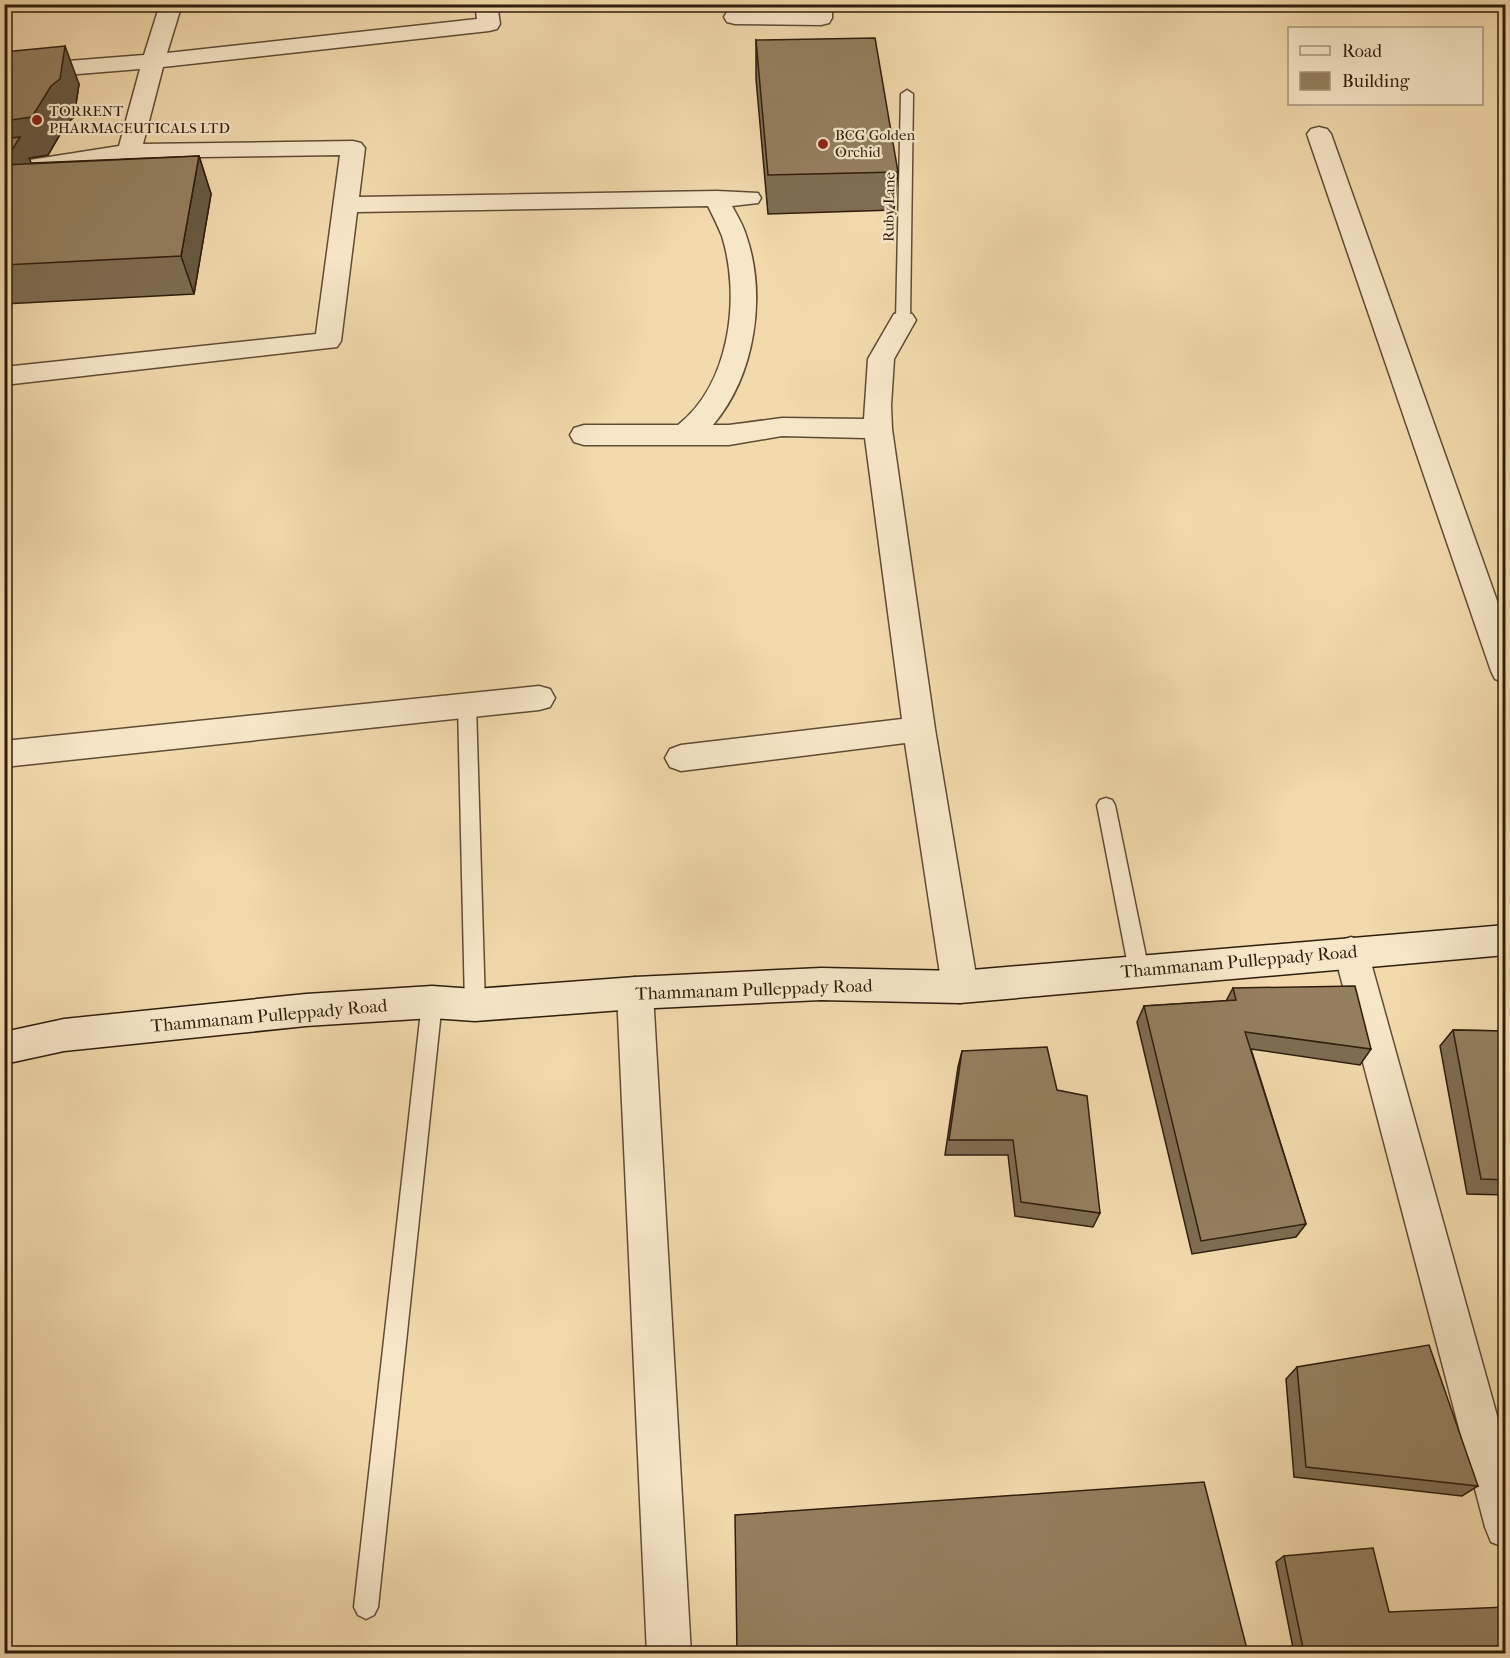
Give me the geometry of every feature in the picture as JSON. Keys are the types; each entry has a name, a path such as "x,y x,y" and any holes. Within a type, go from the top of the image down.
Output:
{"street":[{"path":"129,151 171,4"},
{"path":"4,73 153,61 489,24 486,4"},
{"path":"735,17 821,18 821,4"},
{"path":"1319,134 1506,671"},
{"path":"4,171 129,151 353,148 328,341 4,376"},
{"path":"684,435 708,414 729,377 742,324 741,282 734,237 717,198"},
{"path":"345,205 749,198"},
{"path":"903,320 881,360 877,405 878,429 919,729 960,987"},
{"path":"584,435 729,435 782,427 878,429"},
{"path":"4,754 539,698"},
{"path":"681,758 919,729"},
{"name":"Thammanam Pulleppady Road","path":"4,1048 64,1035 306,1010 432,1002 475,1005 635,993 821,984 960,987 1506,940"},
{"path":"1351,952 1506,1527"},
{"path":"635,993 669,1653"}],"lane":[{"name":"Ruby Lane","path":"903,320 907,94"},
{"path":"467,705 475,1005"},
{"path":"1106,805 1139,971"},
{"path":"366,1607 432,1002"}],"building":[{"name":"BCG Golden Orchid","path":"875,38 898,172 768,175 756,40"},
{"path":"65,46 60,79 51,86 32,117 4,121 4,52"},
{"path":"20,137 4,163 4,139"},
{"path":"199,156 181,256 4,265 4,165"},
{"path":"1355,986 1371,1049 1245,1032 1306,1224 1201,1241 1144,1006 1236,1000 1233,988"},
{"path":"1453,1030 1506,1031 1506,1180 1481,1179"},
{"path":"1047,1047 1057,1090 1087,1096 1100,1213 1021,1202 1013,1140 949,1140 962,1051"},
{"path":"1429,1345 1478,1486 1306,1467 1297,1367"},
{"path":"1204,1482 1248,1653 737,1653 735,1515"},
{"path":"1373,1548 1389,1612 1506,1607 1506,1653 1304,1653 1284,1556"}],"place":[{"name":"TORRENT PHARMACEUTICALS LTD","path":"37,120"},
{"name":"BCG Golden Orchid","path":"823,144"}]}
